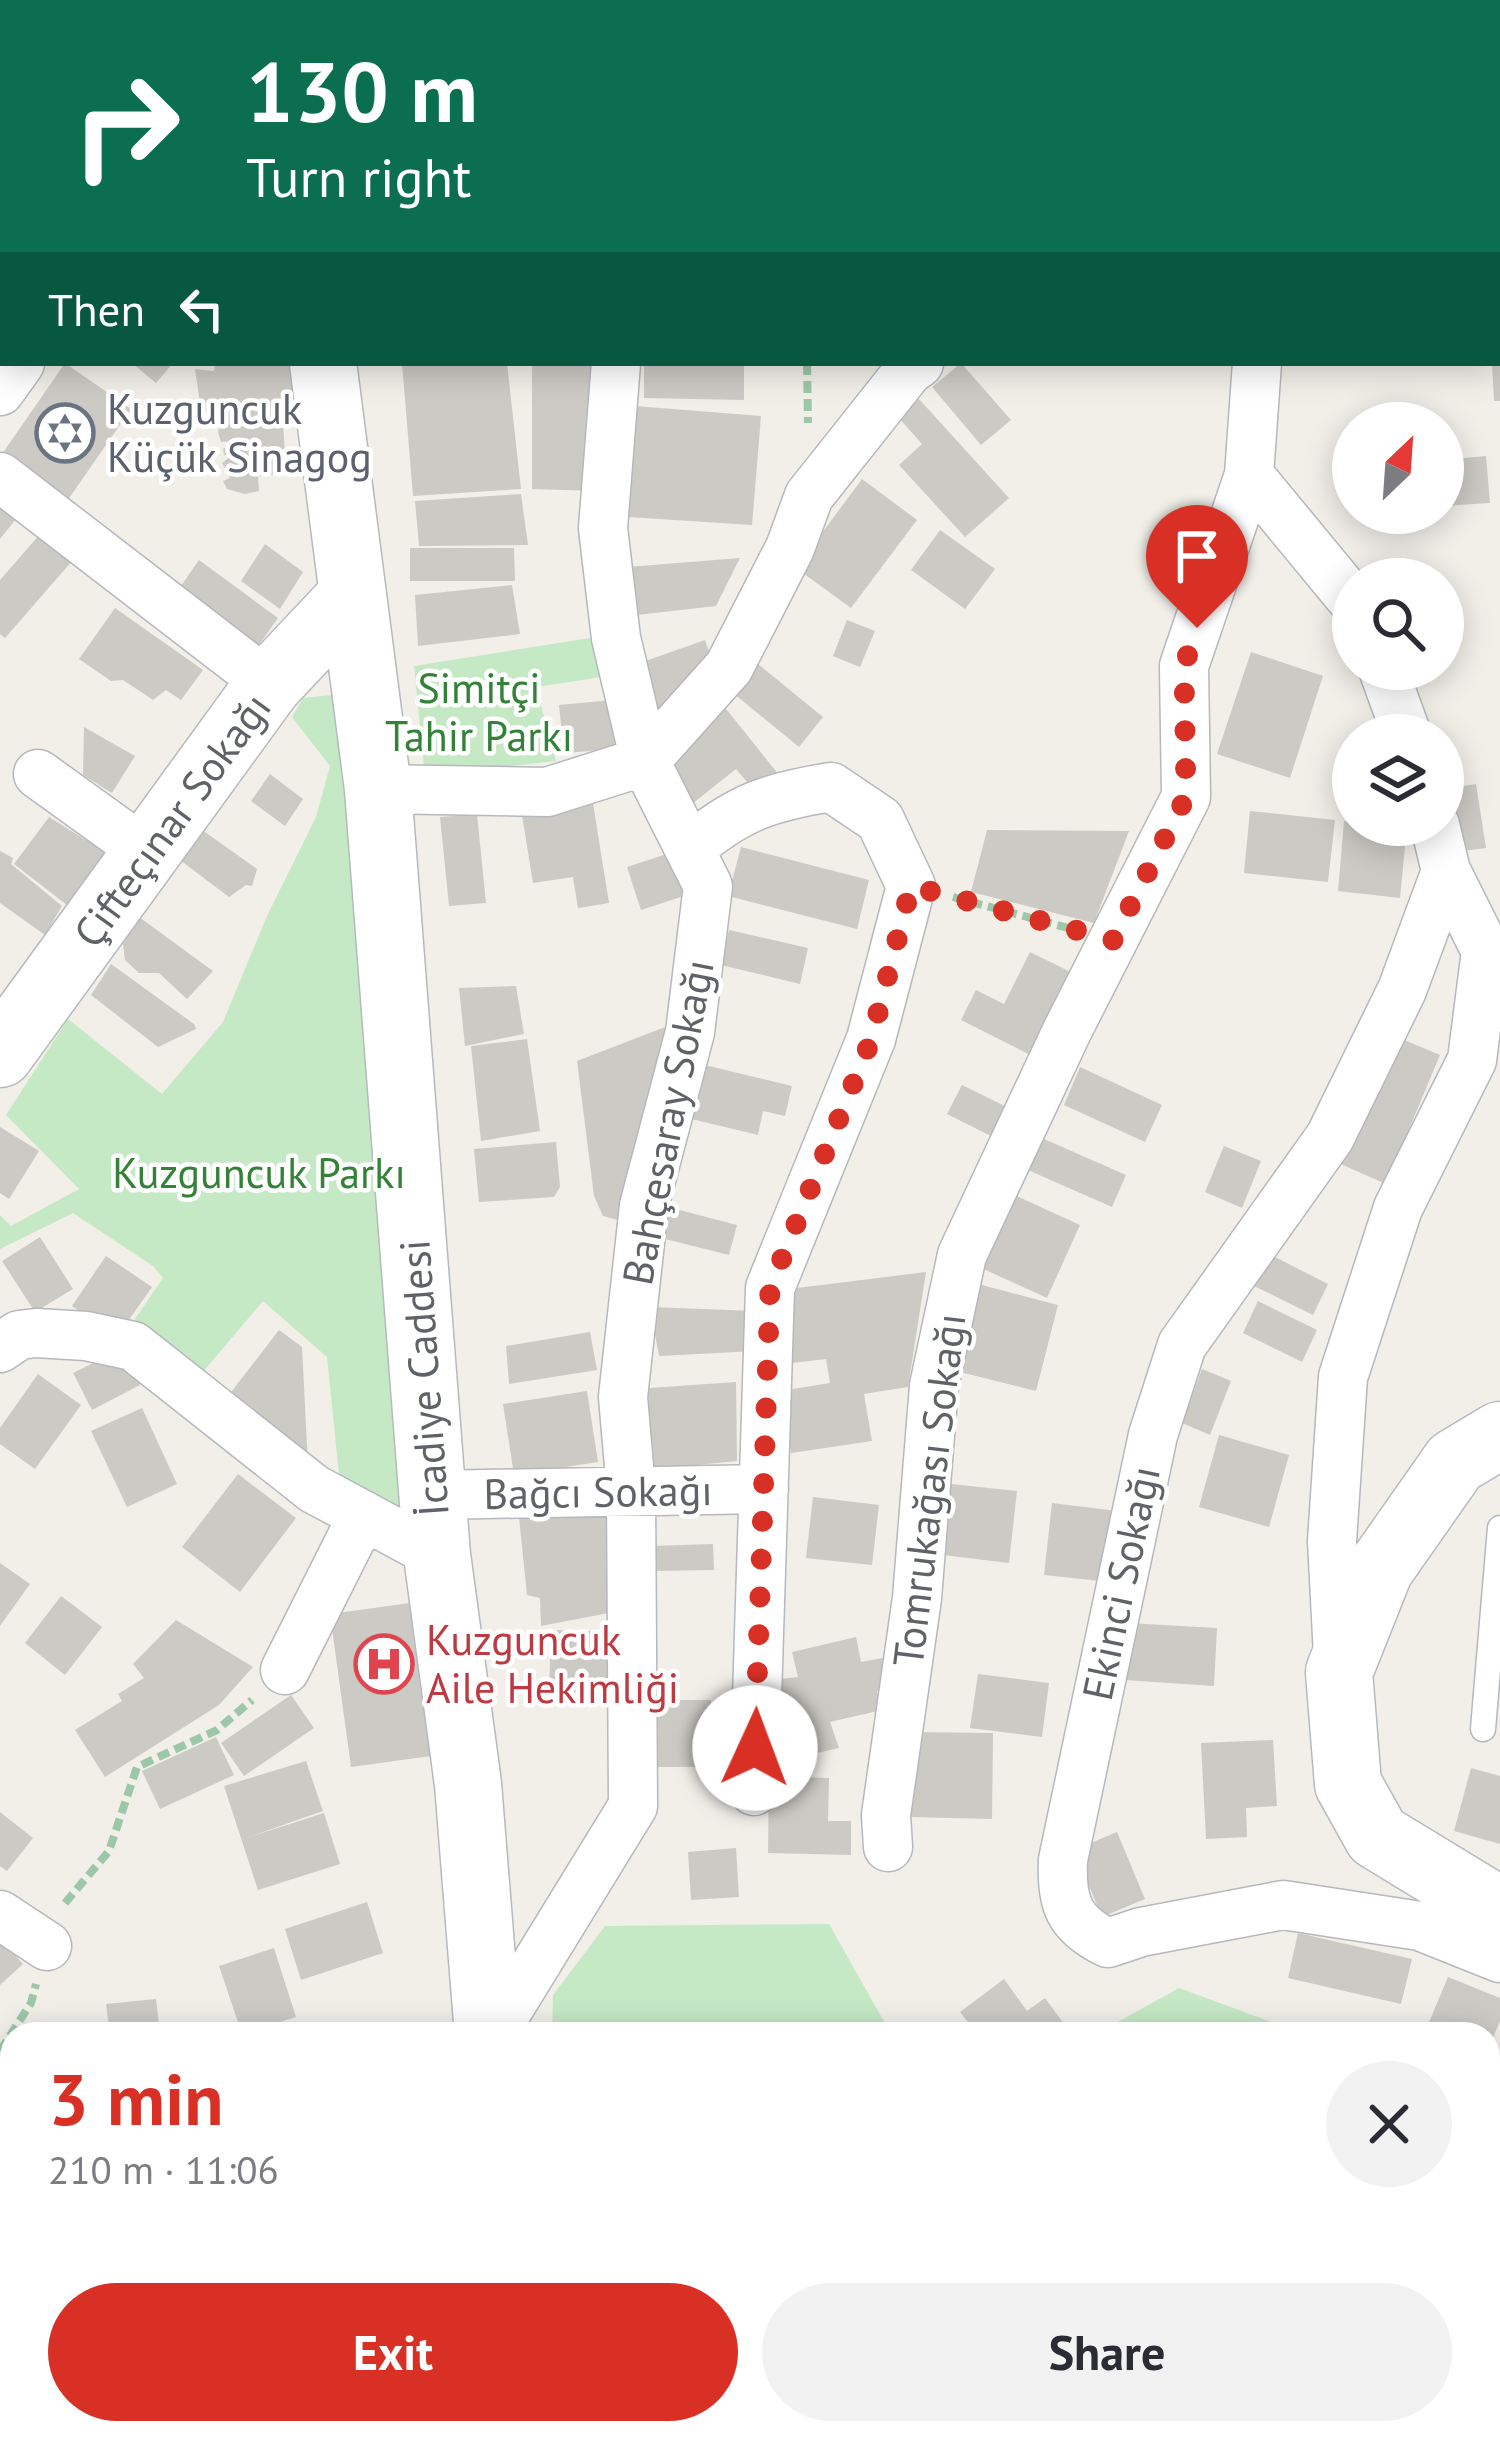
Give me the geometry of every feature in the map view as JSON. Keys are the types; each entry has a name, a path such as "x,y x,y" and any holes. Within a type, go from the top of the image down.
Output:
{"street":[{"name":"İcadiye Caddesi","path":"323,366 378,789 435,1525 468,1784 490,2022"},
{"name":"Bahçesaray Sokağı","path":"498,2022 633,1806 631,1489 623,1397 644,1206 690,1032 708,886 645,761 616,638 603,527 616,366"},
{"path":"378,789 547,792 645,761 729,667 790,548 809,496 915,366"},
{"name":"Tomrukağası Sokağı","path":"888,1847 886,1815 917,1598 934,1386 962,1255 1186,797 1184,666 1249,475 1257,366"},
{"path":"1249,475 1332,576"},
{"path":"0,477 269,684"},
{"name":"Çifteçınar Sokağı","path":"0,1054 269,684 353,595"},
{"path":"38,774 148,854"},
{"path":"690,848 721,822 773,796 831,787 880,820 911,886"},
{"path":"1441,848 1486,951 1472,1060 1398,1208 1343,1377 1332,1541 1339,1672 1348,1784 1377,1836 1500,1911"},
{"name":"Ekinci Sokağı","path":"1441,848 1402,990 1330,1137 1182,1345 1153,1435 1063,1860 1061,1896 1084,1932 1108,1943 1160,1928 1283,1905 1420,1926 1500,1958"},
{"name":"Bağcı Sokağı","path":"754,1791 770,1288 871,1040 911,886"},
{"path":"0,1348 19,1335 36,1333 86,1336 133,1346 314,1489 363,1515 435,1525"},
{"path":"1339,1672 1380,1569 1455,1462 1500,1435"},
{"name":"Bağcı Sokağı","path":"435,1525 631,1489 764,1490"},
{"path":"285,1670 363,1515"},
{"path":"0,1915 47,1946"}],"lane":[{"path":"1483,1729 1500,1528"}],"path":[{"path":"911,886 1113,940"},
{"path":"19,2022 31,2003 56,1915 109,1851 137,1767 217,1730 285,1670"}],"green space":[{"name":"Simitçi Tahir Parkı","path":"596,637 602,677 536,687 556,761 425,775 414,666"},
{"name":"Kuzguncuk Parkı","path":"342,694 418,1526 340,1484 327,1357 263,1301 197,1379 128,1329 163,1278 153,1266 73,1213 0,1249 0,1215 11,1226 79,1189 6,1115 68,1019 162,1094 223,1022 267,916 316,817 330,766 292,717 303,698"},
{"path":"829,1924 884,2022 552,2022 553,1995 605,1926"},
{"path":"1179,1988 1271,2022 1118,2022"}],"building":[{"name":"Kuzguncuk Küçük Sinagog","path":"63,366 131,409 65,504 0,457"},
{"path":"136,366 170,366 156,383"},
{"path":"215,366 303,366 313,416 283,422 286,473 258,476 259,491 245,494 227,489 223,481 230,478 222,463 232,455 224,455 223,449 234,441 221,442 222,414 216,410 213,425 207,422 195,369 214,371"},
{"path":"402,366 507,366 521,489 413,496"},
{"path":"532,366 594,366 596,491 532,489"},
{"path":"644,366 744,366 744,400 644,398"},
{"path":"964,366 1011,420 981,445 932,387"},
{"path":"1492,366 1500,366 1500,401 1494,401"},
{"path":"919,399 1009,498 965,537 899,465 922,444 898,417"},
{"path":"635,406 761,416 752,525 628,517"},
{"path":"1486,456 1490,503 1464,505 1464,458"},
{"path":"862,479 917,520 851,608 796,568"},
{"path":"521,494 528,545 419,546 415,501"},
{"path":"0,505 16,519 0,539"},
{"path":"940,530 995,569 965,609 911,570"},
{"path":"41,533 73,560 5,638 0,634 0,580"},
{"path":"265,544 303,572 280,609 241,581"},
{"path":"410,548 514,548 515,581 410,581"},
{"path":"740,558 716,606 628,616 628,567"},
{"path":"199,560 278,618 251,656 174,596"},
{"path":"512,585 520,634 418,646 415,595"},
{"path":"115,608 203,670 181,700 166,690 153,700 123,680 111,681 79,659"},
{"path":"847,620 875,631 860,667 833,656"},
{"path":"705,640 715,669 658,723 637,664"},
{"path":"1251,652 1323,676 1290,778 1217,754"},
{"path":"752,659 823,717 799,747 728,689"},
{"path":"624,699 629,748 564,753 559,705"},
{"path":"723,705 783,780 761,798 736,769 692,804 655,759"},
{"path":"84,727 135,756 112,793 83,775"},
{"path":"270,774 303,799 285,826 251,801"},
{"path":"1476,784 1486,848 1448,853 1447,846 1464,846 1464,786"},
{"path":"591,791 609,903 578,908 573,877 533,883 520,803"},
{"path":"1250,811 1332,820 1328,882 1244,873"},
{"path":"477,814 486,903 449,906 440,817"},
{"path":"49,817 108,854 72,909 14,864"},
{"path":"191,822 257,869 252,886 229,897 172,854"},
{"path":"987,830 1129,831 1094,923 971,892"},
{"path":"1342,846 1405,846 1400,898 1338,891"},
{"path":"741,847 869,880 857,929 728,896"},
{"path":"682,849 696,892 641,910 627,867"},
{"path":"0,851 62,906 45,935 0,903"},
{"path":"139,917 213,971 187,999 159,973 139,973 125,960 123,944"},
{"path":"729,930 808,948 800,984 721,965"},
{"path":"1030,952 1085,979 1044,1062 961,1020 976,990 1004,1004"},
{"path":"111,964 196,1029 158,1047 91,995"},
{"path":"516,986 524,1034 465,1046 459,988"},
{"path":"665,1027 683,1044 628,1223 603,1216 594,1196 577,1061"},
{"path":"1390,1034 1440,1055 1386,1184 1336,1162"},
{"path":"527,1039 540,1131 481,1141 471,1046"},
{"path":"692,1062 792,1086 785,1116 763,1111 758,1135 679,1116"},
{"path":"1080,1067 1162,1105 1145,1142 1064,1105"},
{"path":"962,1085 1019,1113 1005,1143 947,1114"},
{"path":"0,1127 39,1151 9,1199 0,1193"},
{"path":"1035,1135 1126,1175 1112,1207 1021,1167"},
{"path":"556,1142 560,1187 554,1197 479,1202 474,1149"},
{"path":"1224,1146 1261,1161 1242,1208 1205,1192"},
{"path":"1012,1194 1080,1225 1047,1298 979,1267"},
{"path":"668,1207 737,1225 729,1255 661,1238"},
{"path":"40,1237 73,1289 35,1312 2,1261"},
{"path":"1269,1254 1328,1284 1313,1315 1254,1286"},
{"path":"106,1256 152,1287 117,1337 72,1306"},
{"path":"926,1272 908,1387 864,1394 872,1441 791,1453 781,1391 830,1383 826,1359 792,1363 781,1290"},
{"path":"974,1283 1058,1305 1036,1391 952,1370"},
{"path":"1258,1301 1317,1330 1302,1362 1243,1333"},
{"path":"650,1307 755,1311 756,1351 659,1356"},
{"path":"279,1330 302,1347 308,1465 225,1400"},
{"path":"590,1332 597,1370 509,1384 506,1346"},
{"path":"121,1349 140,1385 92,1410 73,1373"},
{"path":"1202,1369 1231,1381 1210,1435 1182,1423"},
{"path":"38,1374 81,1405 35,1469 0,1444 0,1428"},
{"path":"736,1382 737,1461 667,1468 639,1479 635,1389"},
{"path":"587,1391 598,1462 514,1475 503,1404"},
{"path":"142,1408 177,1484 127,1507 91,1431"},
{"path":"1219,1435 1289,1455 1269,1527 1199,1507"},
{"path":"238,1474 296,1518 240,1592 182,1547"},
{"path":"951,1484 1017,1491 1009,1563 943,1555"},
{"path":"813,1497 879,1505 872,1565 806,1558"},
{"path":"517,1498 613,1501 619,1611 541,1626 540,1598 527,1595"},
{"path":"1052,1503 1117,1511 1109,1582 1044,1575"},
{"path":"713,1544 714,1570 652,1571 651,1546"},
{"path":"0,1563 30,1584 0,1626"},
{"path":"61,1596 102,1627 65,1675 25,1643"},
{"path":"410,1603 431,1756 351,1767 330,1614"},
{"path":"176,1620 253,1667 219,1705 105,1777 75,1730 122,1701 118,1694 144,1678 133,1664"},
{"path":"1128,1623 1217,1628 1214,1686 1124,1680"},
{"path":"551,1630 623,1632 622,1693 549,1692"},
{"path":"856,1637 861,1662 888,1657 894,1688 877,1691 882,1710 830,1722 839,1748 782,1761 786,1709 780,1679 798,1677 792,1652"},
{"path":"978,1674 1049,1683 1042,1737 970,1728"},
{"path":"291,1695 314,1728 244,1776 221,1743"},
{"path":"651,1700 711,1700 711,1767 650,1767"},
{"path":"910,1732 993,1733 992,1819 909,1817"},
{"path":"216,1737 234,1775 160,1809 142,1771"},
{"path":"1273,1740 1277,1806 1246,1808 1247,1837 1206,1839 1201,1743"},
{"path":"306,1761 323,1811 246,1838 324,1813 340,1864 258,1890 224,1786"},
{"path":"1471,1768 1500,1776 1500,1844 1454,1831"},
{"path":"769,1776 829,1778 828,1821 851,1821 851,1855 768,1853"},
{"path":"0,1812 33,1838 7,1871 0,1866"},
{"path":"1117,1832 1145,1899 1102,1917 1074,1850"},
{"path":"736,1848 739,1897 691,1900 688,1852"},
{"path":"367,1902 383,1953 301,1980 285,1929"},
{"path":"1298,1933 1412,1959 1401,2004 1288,1978"},
{"path":"0,1938 23,1964 0,1985"},
{"path":"274,1948 296,2017 280,2022 238,2022 219,1966"},
{"path":"1448,1977 1500,1998 1500,2022 1429,2022"},
{"path":"1004,1979 1027,2011 1045,1998 1063,2022 968,2022 960,2012"},
{"path":"156,1999 159,2022 108,2022 106,2004"}],"place":[{"name":"Kuzguncuk Küçük Sinagog","path":"65,433"},
{"name":"Kuzguncuk Aile Hekimliği","path":"384,1664"}],"route":[{"path":"755,1748 770,1288 871,1040 911,886 1113,940 1186,797 1184,666 1197,628"}]}
